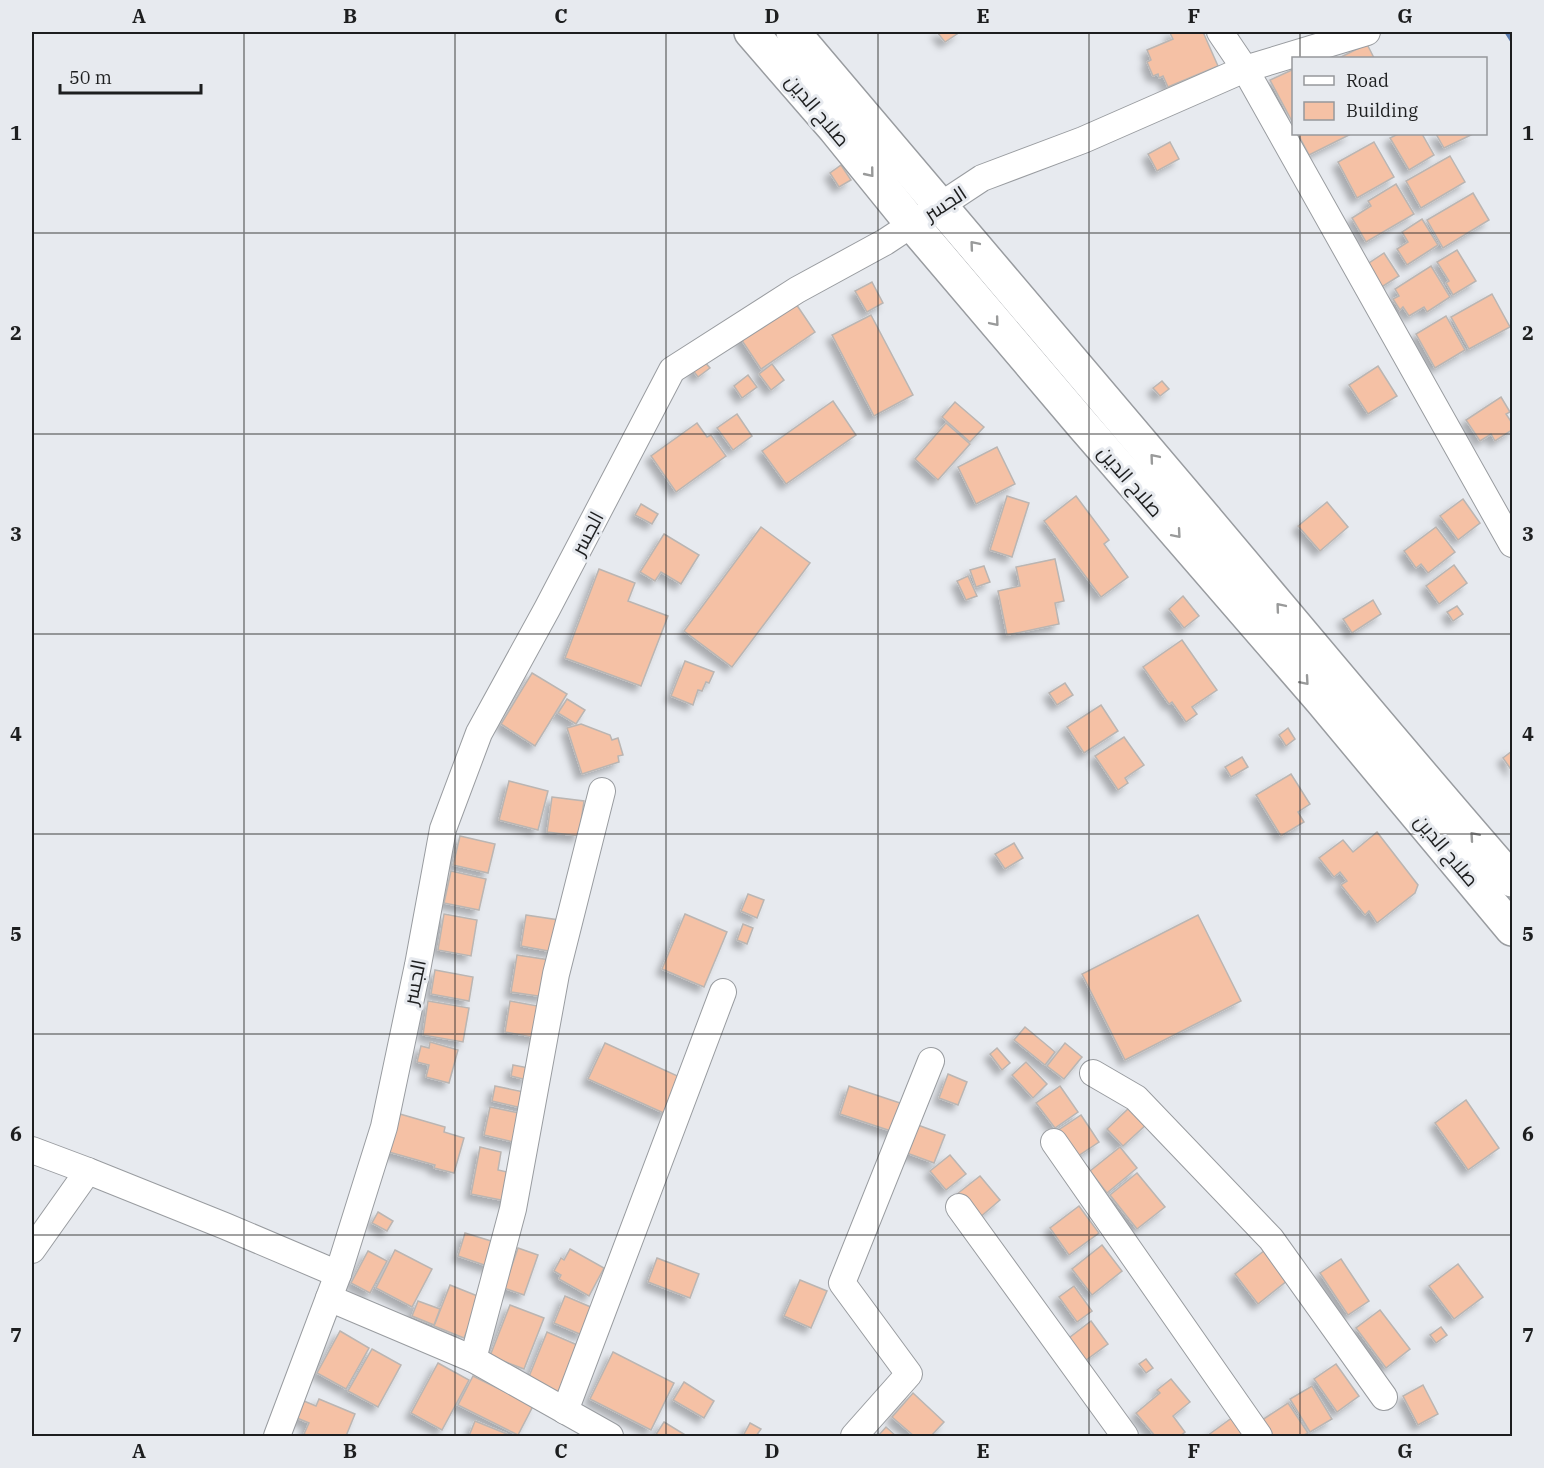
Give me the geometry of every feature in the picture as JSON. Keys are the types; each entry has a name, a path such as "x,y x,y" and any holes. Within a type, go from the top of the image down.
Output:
{"highway":[{"name":"صلاح الدين","path":"751,32 835,129 1080,423 1314,692 1512,929"},
{"name":"صلاح الدين","path":"793,32 1512,880"}],"street":[{"path":"1220,32 1245,69 1512,544"},
{"name":"الجسر","path":"277,1437 338,1274 384,1126 418,965 443,830 479,733 547,609 672,370 797,290 885,242 982,178 1083,140 1245,69 1368,32"},
{"path":"473,1359 513,1209 556,974 602,791"},
{"path":"565,1411 723,992"},
{"path":"854,1437 909,1374 842,1283 931,1061"},
{"path":"1093,1073 1136,1098 1271,1239 1384,1397"},
{"path":"1054,1142 1259,1437"},
{"path":"32,1150 225,1226 338,1274"},
{"path":"32,1250 88,1171"},
{"path":"959,1207 1125,1437"},
{"path":"329,1298 473,1359 610,1437"}],"building":[{"path":"937,32 960,32 945,42"},
{"path":"1203,32 1218,66 1168,87 1163,76 1159,78 1158,74 1153,76 1147,62 1151,60 1147,50 1173,39 1170,33"},
{"path":"1367,44 1374,57 1341,57"},
{"path":"1292,70 1292,121 1270,80"},
{"path":"1299,135 1349,135 1309,155"},
{"path":"1396,135 1423,135 1434,155 1409,170 1390,138"},
{"path":"1437,135 1471,135 1444,148"},
{"path":"1170,142 1179,159 1157,171 1148,154"},
{"path":"1374,142 1394,177 1357,198 1338,162"},
{"path":"1450,156 1465,182 1421,208 1406,181"},
{"path":"841,165 851,180 839,187 830,173"},
{"path":"1396,184 1414,214 1366,242 1352,218 1371,206 1368,201"},
{"path":"1473,193 1489,220 1443,248 1427,220"},
{"path":"1422,219 1438,245 1407,265 1397,249 1408,242 1402,232"},
{"path":"1457,250 1476,281 1453,295 1446,283 1449,281 1437,262"},
{"path":"1384,253 1399,276 1380,288 1366,265"},
{"path":"1431,266 1450,297 1427,312 1424,307 1409,316 1403,307 1400,310 1393,299 1399,296 1395,289"},
{"path":"872,282 883,303 867,312 855,291"},
{"path":"1492,294 1510,327 1469,349 1451,317"},
{"path":"792,298 815,332 761,369 739,336"},
{"path":"871,315 913,395 874,416 832,335"},
{"path":"1446,316 1465,350 1435,368 1416,334"},
{"path":"703,360 710,368 698,377 692,369"},
{"path":"772,364 784,380 771,390 759,374"},
{"path":"1378,366 1397,396 1368,414 1349,385"},
{"path":"748,375 757,387 742,398 734,386"},
{"path":"1162,381 1169,389 1160,396 1153,388"},
{"path":"1501,397 1510,412 1506,414 1512,423 1512,430 1495,441 1491,434 1480,441 1466,420"},
{"path":"833,401 856,435 786,484 762,451"},
{"path":"955,402 984,427 970,442 942,417"},
{"path":"737,414 752,436 733,450 717,428"},
{"path":"697,423 707,437 711,435 726,456 676,492 651,456"},
{"path":"946,423 970,444 938,480 915,459"},
{"path":"997,447 1015,484 976,504 958,467"},
{"path":"1007,496 1029,503 1012,557 990,550"},
{"path":"1076,496 1109,540 1104,544 1128,577 1101,597 1044,521"},
{"path":"1463,499 1480,523 1458,540 1440,516"},
{"path":"1327,502 1348,527 1320,551 1298,526"},
{"path":"641,504 658,514 652,524 635,515"},
{"path":"761,527 810,563 732,667 684,631"},
{"path":"1436,527 1455,552 1428,573 1421,564 1416,568 1404,551"},
{"path":"664,534 699,555 681,584 661,572 655,581 640,572"},
{"path":"1055,559 1064,601 1055,603 1059,624 1007,635 998,591 1020,586 1016,567"},
{"path":"1454,565 1467,583 1439,604 1426,586"},
{"path":"984,566 990,582 976,587 970,570"},
{"path":"599,569 635,583 628,601 668,616 641,686 565,658"},
{"path":"968,576 977,596 966,600 957,581"},
{"path":"1183,596 1199,616 1184,628 1169,609"},
{"path":"1373,600 1381,614 1352,633 1343,619"},
{"path":"1457,606 1463,614 1453,621 1447,612"},
{"path":"1182,640 1217,690 1192,707 1197,714 1186,722 1172,702 1169,704 1143,667"},
{"path":"685,661 714,672 702,691 698,690 693,705 671,696"},
{"path":"532,673 567,694 535,746 501,724"},
{"path":"1065,683 1073,695 1057,705 1049,693"},
{"path":"567,699 585,710 576,724 558,713"},
{"path":"1101,705 1118,731 1084,753 1067,727"},
{"path":"581,724 610,735 612,740 618,738 623,755 618,756 619,762 582,774 567,728"},
{"path":"1288,728 1295,739 1286,746 1279,735"},
{"path":"1124,737 1144,765 1125,778 1128,783 1118,790 1095,756"},
{"path":"1512,751 1512,771 1503,758"},
{"path":"1242,757 1248,767 1231,777 1225,767"},
{"path":"1291,774 1310,804 1298,812 1304,822 1281,836 1256,795"},
{"path":"509,781 548,791 538,830 499,820"},
{"path":"552,797 584,801 579,836 547,832"},
{"path":"1377,832 1418,885 1415,893 1377,923 1369,911 1365,915 1341,885 1347,881 1340,872 1334,877 1319,858 1343,840 1353,852"},
{"path":"460,836 495,844 488,873 453,865"},
{"path":"1014,843 1023,858 1005,869 995,854"},
{"path":"451,871 486,879 479,910 444,903"},
{"path":"748,894 764,900 757,918 741,911"},
{"path":"444,914 477,920 471,956 438,950"},
{"path":"685,914 727,932 704,987 662,969"},
{"path":"526,915 559,920 554,952 521,946"},
{"path":"1198,915 1241,1001 1125,1060 1082,974"},
{"path":"743,924 753,928 747,944 737,940"},
{"path":"517,955 550,960 545,997 511,992"},
{"path":"435,970 473,977 469,1001 431,994"},
{"path":"428,1001 469,1008 463,1042 423,1035"},
{"path":"510,1001 543,1007 538,1038 505,1032"},
{"path":"1025,1027 1055,1052 1045,1065 1014,1040"},
{"path":"430,1042 458,1050 449,1083 426,1077 429,1065 417,1062 421,1046 429,1048"},
{"path":"605,1043 682,1078 666,1114 588,1079"},
{"path":"1065,1043 1082,1057 1064,1079 1047,1066"},
{"path":"997,1048 1010,1063 1002,1070 990,1054"},
{"path":"1026,1062 1047,1084 1033,1098 1012,1075"},
{"path":"513,1065 529,1068 527,1080 511,1076"},
{"path":"948,1074 967,1082 958,1105 939,1098"},
{"path":"495,1086 529,1093 526,1109 492,1101"},
{"path":"849,1086 906,1105 897,1133 840,1114"},
{"path":"1060,1086 1078,1112 1055,1128 1036,1103"},
{"path":"1466,1100 1499,1148 1468,1170 1435,1123"},
{"path":"1131,1106 1148,1123 1123,1146 1107,1129"},
{"path":"490,1107 529,1115 522,1144 484,1135"},
{"path":"400,1114 445,1127 444,1132 464,1138 454,1173 389,1152"},
{"path":"1081,1115 1099,1142 1072,1160 1054,1133"},
{"path":"915,1124 945,1135 934,1163 904,1152"},
{"path":"480,1147 501,1152 498,1170 516,1174 511,1202 471,1194"},
{"path":"1120,1147 1137,1168 1107,1193 1090,1171"},
{"path":"950,1155 966,1174 946,1190 930,1171"},
{"path":"1137,1173 1165,1207 1137,1229 1110,1195"},
{"path":"980,1176 1000,1200 978,1219 957,1194"},
{"path":"1079,1206 1099,1233 1069,1255 1050,1228"},
{"path":"378,1212 393,1221 387,1231 372,1223"},
{"path":"465,1233 501,1244 493,1268 458,1256"},
{"path":"1102,1245 1122,1271 1092,1295 1072,1269"},
{"path":"518,1248 538,1255 524,1295 504,1288"},
{"path":"570,1249 604,1268 589,1296 559,1279 561,1275 554,1271 561,1258 564,1260"},
{"path":"395,1250 432,1269 412,1307 376,1288"},
{"path":"1265,1250 1288,1280 1258,1304 1235,1274"},
{"path":"368,1251 387,1261 370,1293 351,1283"},
{"path":"657,1258 699,1274 690,1298 648,1282"},
{"path":"1341,1259 1369,1301 1348,1315 1320,1273"},
{"path":"1458,1264 1483,1297 1454,1319 1429,1286"},
{"path":"800,1280 827,1291 811,1328 784,1316"},
{"path":"450,1285 480,1297 464,1338 434,1326"},
{"path":"1074,1286 1092,1311 1077,1322 1059,1297"},
{"path":"565,1296 593,1308 582,1335 554,1323"},
{"path":"418,1301 440,1309 434,1325 412,1316"},
{"path":"510,1305 544,1318 524,1369 490,1356"},
{"path":"1380,1310 1410,1349 1386,1368 1356,1328"},
{"path":"1091,1321 1108,1344 1082,1363 1065,1341"},
{"path":"1441,1327 1447,1335 1436,1343 1430,1335"},
{"path":"340,1331 369,1348 346,1389 317,1373"},
{"path":"547,1332 582,1347 563,1394 528,1379"},
{"path":"372,1349 401,1365 378,1407 348,1391"},
{"path":"613,1352 674,1383 651,1430 590,1399"},
{"path":"1146,1359 1153,1368 1146,1373 1139,1364"},
{"path":"438,1363 469,1380 442,1430 411,1413"},
{"path":"1336,1364 1359,1396 1337,1412 1314,1379"},
{"path":"473,1376 533,1406 518,1435 458,1405"},
{"path":"1171,1379 1190,1402 1173,1416 1185,1432 1180,1436 1155,1436 1136,1413 1160,1393 1157,1390"},
{"path":"684,1382 714,1401 704,1418 673,1400"},
{"path":"1423,1385 1438,1414 1418,1425 1403,1396"},
{"path":"1312,1386 1332,1419 1310,1432 1290,1399"},
{"path":"913,1393 944,1422 931,1436 914,1436 892,1417"},
{"path":"319,1399 355,1414 346,1436 304,1434 309,1423 297,1418 304,1401 316,1406"},
{"path":"1288,1403 1308,1433 1302,1436 1268,1436 1259,1422"},
{"path":"1233,1417 1248,1436 1207,1436"},
{"path":"475,1421 507,1434 506,1436 469,1436"},
{"path":"664,1422 687,1436 655,1436"},
{"path":"750,1423 761,1429 756,1436 743,1436"},
{"path":"886,1427 896,1436 878,1436"}],"waterway":[{"path":"1507,32 1512,40"}]}
